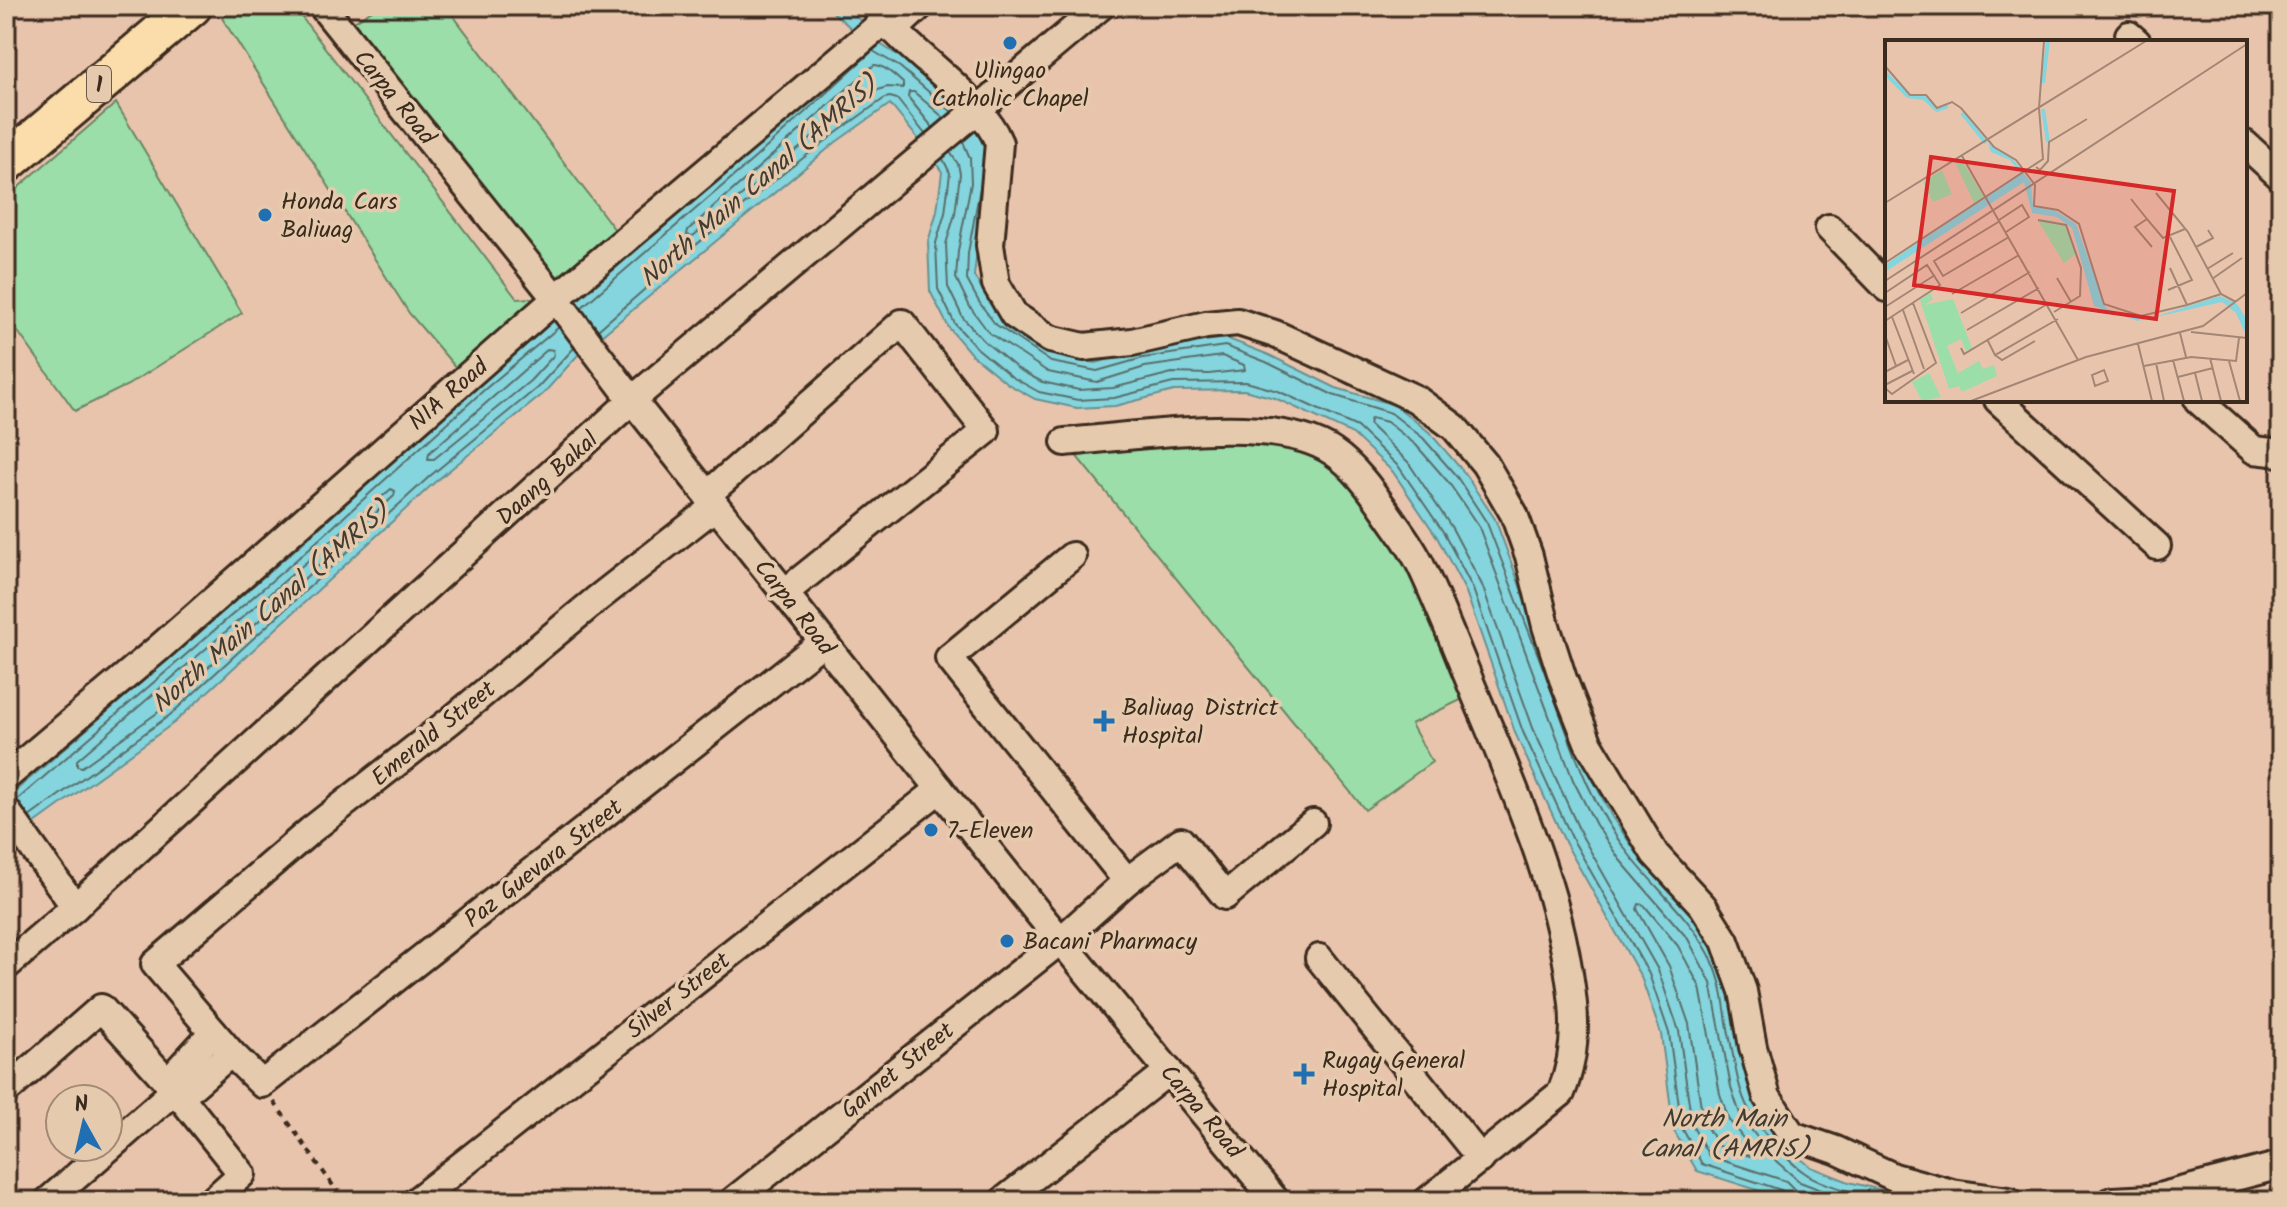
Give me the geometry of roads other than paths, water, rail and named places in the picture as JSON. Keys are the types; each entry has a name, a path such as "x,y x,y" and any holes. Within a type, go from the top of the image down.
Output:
{"highway":[{"name":"1","path":"6,163 192,6"}],"street":[{"name":"Carpa Road","path":"322,6 560,302 632,400 940,789 1136,1034 1276,1201"},
{"name":"NIA Road","path":"6,777 878,25 920,6"},
{"name":"Daang Bakal","path":"6,966 75,907 632,400 1101,6"},
{"path":"878,25 970,114 993,128 999,143 990,245 996,284 1014,315 1050,339 1084,347 1132,342 1206,325 1238,322 1275,334 1390,386 1416,399 1454,427 1485,464 1514,514 1529,556 1563,679 1588,742 1655,854 1703,906 1725,941 1743,991 1753,1047 1767,1097 1792,1135 1836,1150 1894,1177 1952,1193 2009,1201"},
{"path":"2247,146 2281,177"},
{"path":"1829,228 1885,286"},
{"name":"Emerald Street","path":"213,1032 155,964 311,830 450,721 597,599 711,500 902,323 986,431 784,593"},
{"path":"2000,402 2157,546"},
{"path":"2200,402 2254,450 2281,453"},
{"path":"1065,442 1211,429 1273,432 1309,440 1334,452 1368,486 1420,563 1532,833 1558,918 1573,1004 1574,1042 1570,1071 1561,1093 1427,1201"},
{"path":"1072,556 949,658 1127,881"},
{"name":"Paz Guevara Street","path":"231,1053 262,1084 823,642"},
{"name":"Silver Street","path":"416,1201 940,789"},
{"path":"6,810 75,907"},
{"name":"Garnet Street","path":"733,1201 1061,940 1127,881 1181,841 1225,896 1313,823"},
{"path":"1319,958 1481,1159"},
{"path":"6,1091 101,1008 175,1090 242,1174 212,1201"},
{"path":"48,1201 175,1090 193,1086 231,1053 213,1032 178,1070 175,1090"},
{"path":"1003,1201 1169,1071"},
{"path":"2112,1201 2151,1199 2281,1165"}],"water":[{"name":"North Main Canal (AMRIS)","path":"826,6 849,6 874,40 905,60 960,109 981,135 988,154 974,276 1000,318 1055,355 1096,363 1141,350 1226,338 1336,388 1395,405 1429,432 1463,471 1495,519 1590,774 1612,817 1634,849 1703,929 1716,950 1728,977 1748,1084 1756,1106 1790,1150 1811,1167 1849,1182 1925,1201 1792,1201 1697,1171 1674,1131 1661,1034 1641,977 1566,844 1516,735 1466,592 1437,537 1393,472 1353,434 1275,398 1244,390 1174,391 1115,406 1077,408 1035,399 1008,384 971,354 949,328 930,291 928,242 937,211 942,172 890,104 836,142 577,356 543,394 435,482 175,722 35,823 6,850 6,799 298,547 478,384 616,268 863,50 852,29"}],"place":[{"name":"Ulingao Catholic Chapel","path":"1010,43"},
{"name":"Honda Cars Baliuag","path":"265,215"},
{"name":"Baliuag District Hospital","path":"1104,721"},
{"name":"7-Eleven","path":"931,830"},
{"name":"Bacani Pharmacy","path":"1007,941"},
{"name":"Rugay General Hospital","path":"1304,1074"}]}
